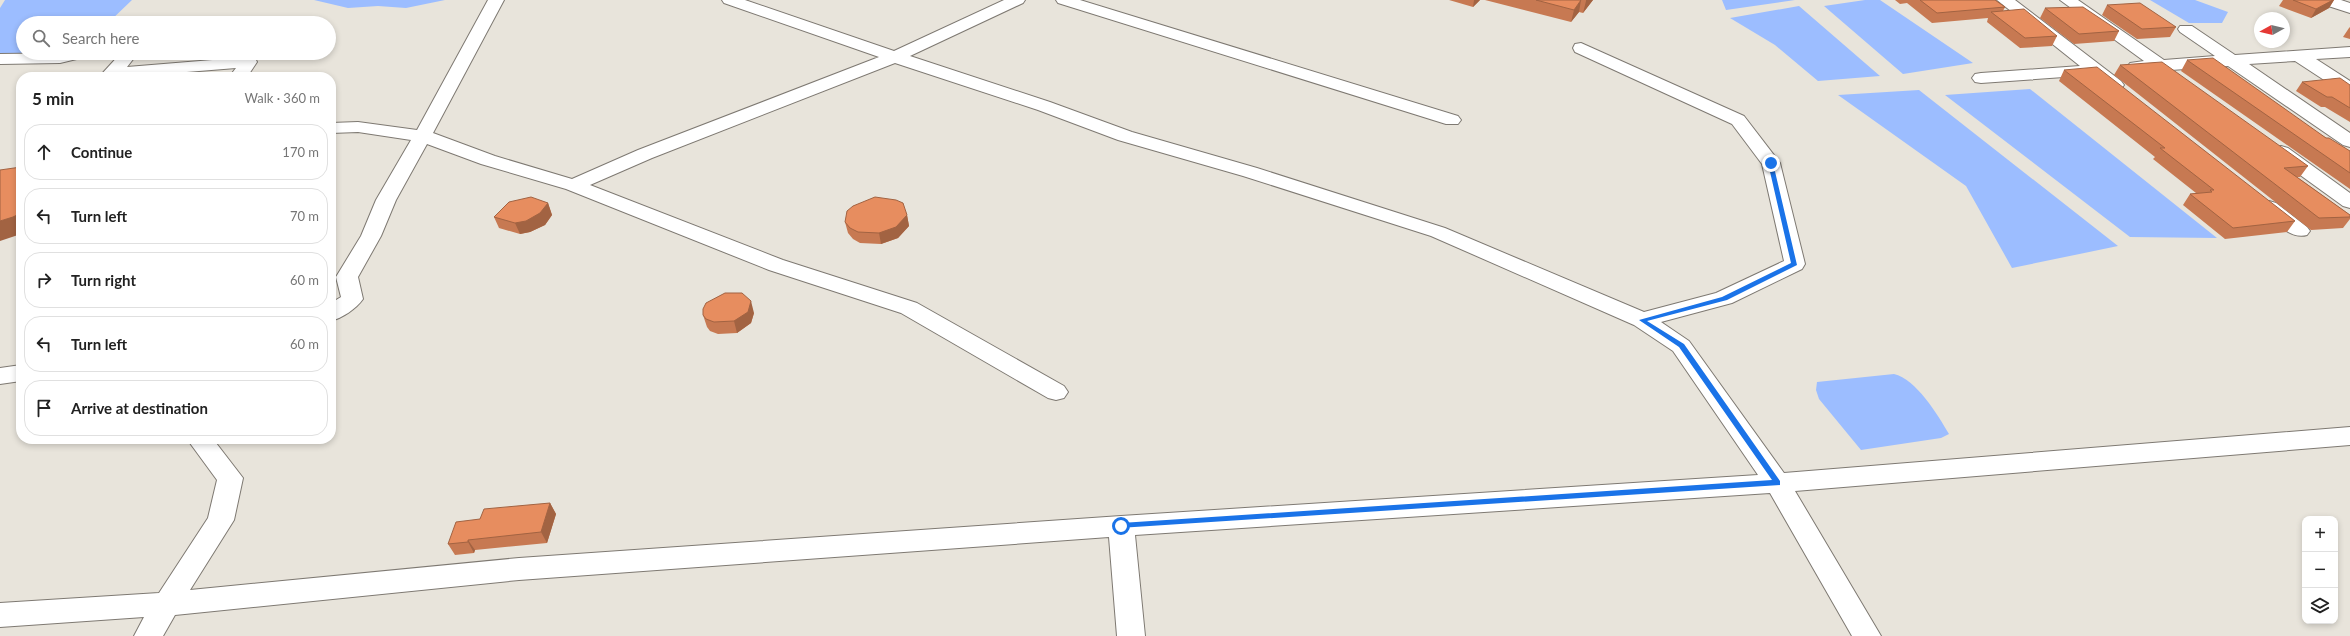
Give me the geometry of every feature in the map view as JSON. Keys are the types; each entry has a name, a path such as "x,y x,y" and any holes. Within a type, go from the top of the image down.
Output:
{"street":[{"path":"336,310 352,299 347,277 371,236 386,200 496,0"},
{"path":"730,0 817,28 895,57 1044,106 1125,136 1257,174 1438,232 1642,320 1681,346 1777,483 1867,636"},
{"path":"573,185 645,154 895,57 1017,0"},
{"path":"1064,0 1452,120"},
{"path":"2005,0 2126,94"},
{"path":"2068,0 2179,79"},
{"path":"2325,0 2350,8"},
{"path":"2186,29 2350,141"},
{"path":"1581,48 1738,120 1771,163 1794,264 1724,298 1642,320"},
{"path":"1980,78 2350,52"},
{"path":"2297,55 2350,89"},
{"path":"0,59 16,59"},
{"path":"113,72 124,60"},
{"path":"142,72 249,62 242,72"},
{"path":"336,128 358,127 422,136 488,160 573,185 776,265 909,308 1056,392"},
{"path":"2268,143 2350,202"},
{"path":"2256,197 2300,231"},
{"path":"0,376 16,374"},
{"path":"0,614 167,604 518,569 1121,526 1777,483 2350,436"},
{"path":"148,636 221,520 230,478 202,444"},
{"path":"1121,526 1131,636"}],"water":[{"path":"5,0 132,0 115,16 16,16 16,55 0,56 0,8"},
{"path":"314,0 445,0 406,8 378,6 348,8"},
{"path":"1722,0 1795,0 1726,10"},
{"path":"1865,0 1880,0 1973,63 1903,74 1824,6"},
{"path":"2150,0 2195,0 2228,12 2222,23 2189,23"},
{"path":"1799,6 1880,76 1818,81 1775,45 1730,18"},
{"path":"2030,89 2217,238 2130,237 1945,95"},
{"path":"1919,90 2118,246 2012,268 1966,186 1838,95"},
{"path":"1894,374 1902,377 1918,390 1933,408 1949,434 1941,438 1861,450 1819,399 1816,390 1817,382"}],"building":[{"path":"1536,0 1581,0 1574,10"},
{"path":"1920,0 1995,0 2005,7 1937,13"},
{"path":"2293,0 2333,0 2316,9"},
{"path":"2140,3 2176,27 2142,29 2107,5"},
{"path":"2083,7 2119,31 2079,34 2045,8"},
{"path":"2024,9 2057,36 2025,38 1991,12"},
{"path":"2213,58 2326,138 2329,138 2350,151 2350,173 2187,60"},
{"path":"2162,62 2308,166 2284,168 2350,215 2350,217 2319,218 2120,65"},
{"path":"2097,67 2295,221 2233,228 2190,194 2212,192 2210,190 2214,190 2160,148 2165,148 2064,70"},
{"path":"2340,78 2350,85 2350,108 2332,97 2327,97 2302,82"},
{"path":"16,168 16,216 0,221 0,170"},
{"path":"531,197 548,203 540,213 526,221 515,223 494,217 509,202"},
{"path":"875,197 896,200 903,203 907,215 896,227 879,233 858,232 850,228 845,222 847,211 853,206"},
{"path":"725,293 742,293 751,301 748,312 734,321 714,322 706,319 703,315 703,309 706,303"},
{"path":"550,503 541,532 468,540 468,542 448,544 456,522 480,519 484,509"}],"route":[{"path":"1121,526 1777,483 1681,346 1642,320 1724,298 1794,264 1771,163"}]}
